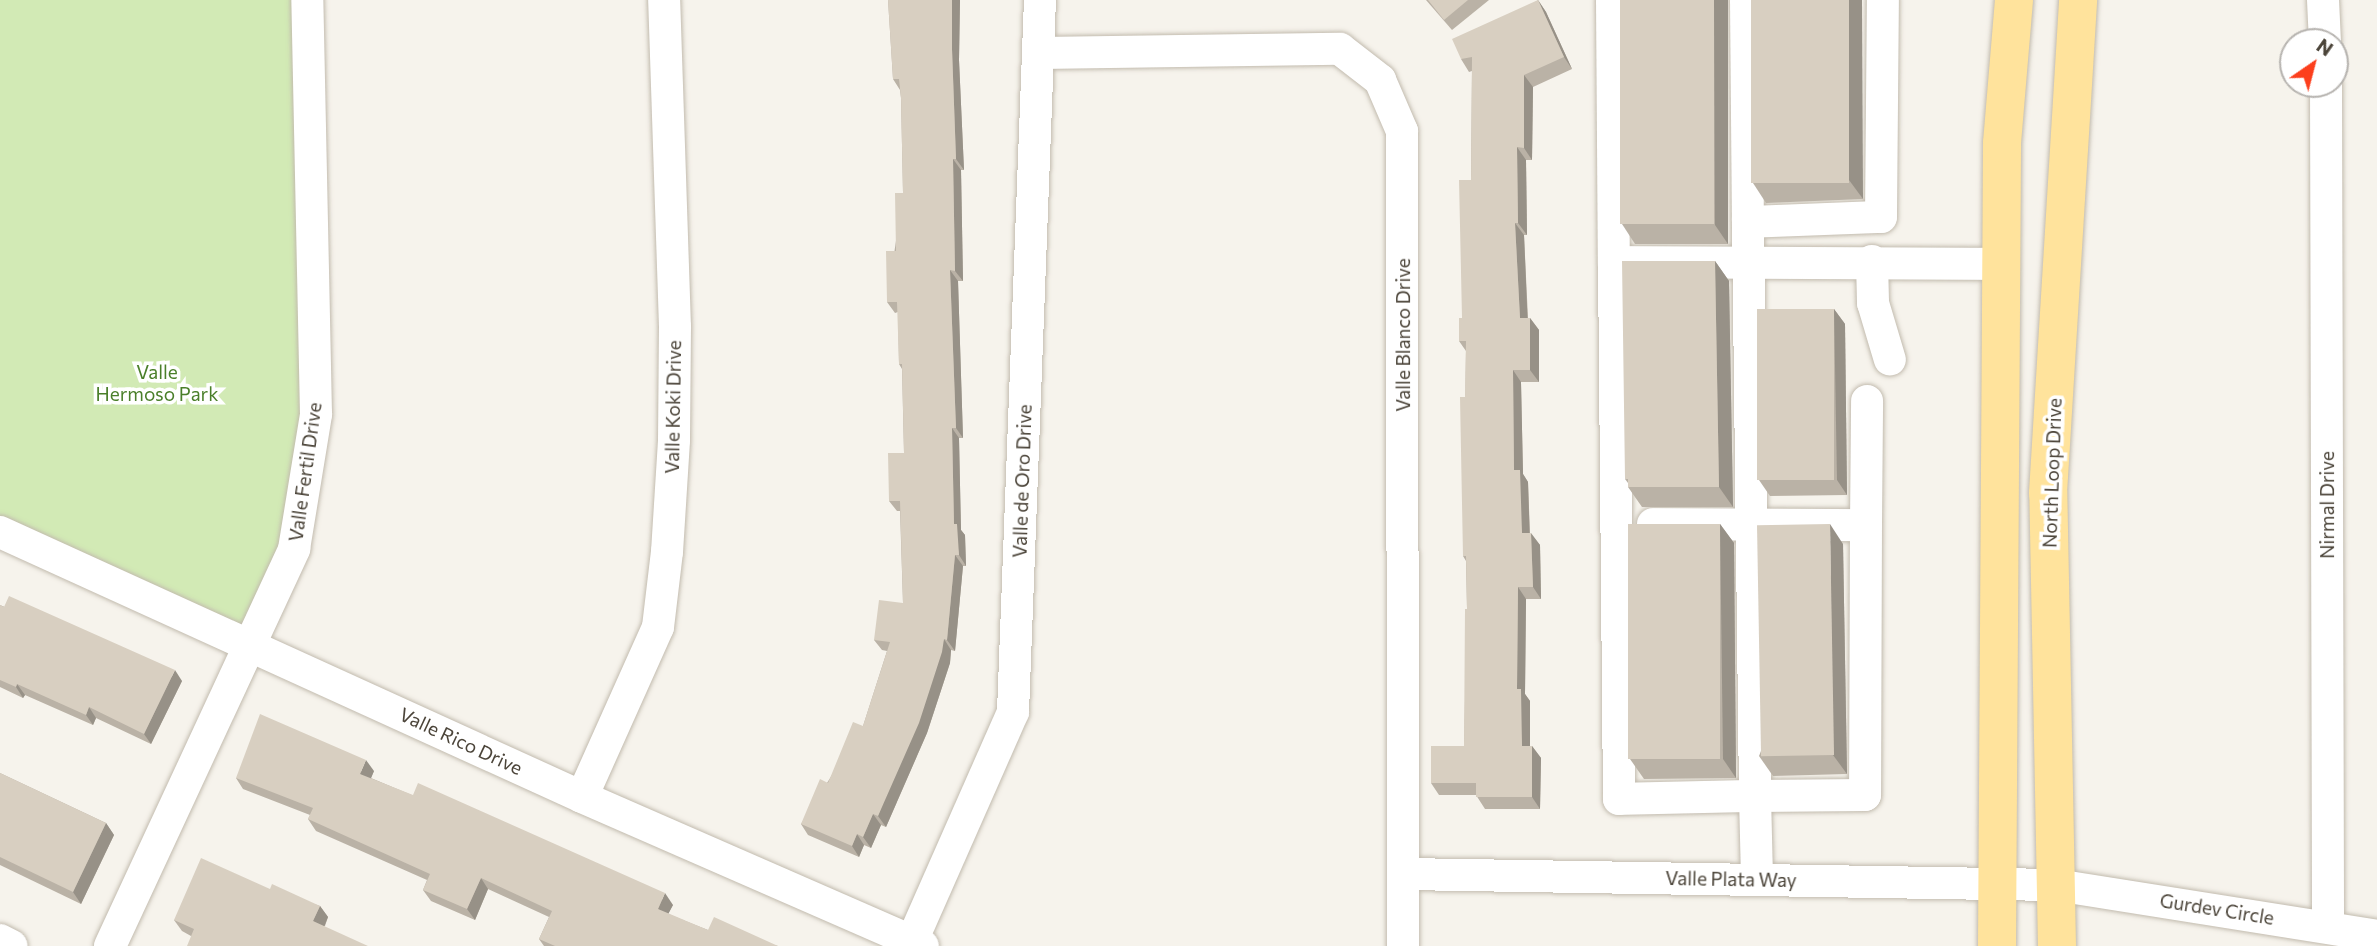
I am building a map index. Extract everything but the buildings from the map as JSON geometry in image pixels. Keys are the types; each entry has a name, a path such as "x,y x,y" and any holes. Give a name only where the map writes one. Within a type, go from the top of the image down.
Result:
{"main road":[{"path":"1997,946 2002,143 2014,0"},
{"name":"North Loop Drive","path":"2057,946 2048,493 2078,0"}],"street":[{"name":"Valle Fertil Drive","path":"110,946 294,549 316,414 307,0"},
{"name":"Valle Koki Drive","path":"582,797 658,627 667,552 674,440 675,327 664,0"},
{"name":"Valle de Oro Drive","path":"918,943 1013,712 1040,0"},
{"path":"1612,0 1619,799 1865,794 1867,401"},
{"path":"1746,0 1757,880"},
{"path":"1748,222 1881,218 1883,0"},
{"path":"2323,0 2324,28"},
{"name":"Valle Blanco Drive","path":"1039,53 1340,49 1380,80 1402,131 1403,946"},
{"name":"Nirmal Drive","path":"2326,98 2329,926"},
{"path":"1614,262 1872,261 2001,264"},
{"path":"1872,261 1873,303 1890,360"},
{"path":"1617,525 1752,523 1866,526"},
{"name":"Valle Rico Drive","path":"0,532 582,797 918,943"},
{"name":"Valle Plata Way","path":"1405,874 2056,885"},
{"name":"Gurdev Circle","path":"2056,885 2329,926 2377,936"},
{"path":"0,940 12,946"}],"green space":[{"name":"Valle Hermoso Park","path":"0,0 307,0 316,414 251,644 0,532"}]}
